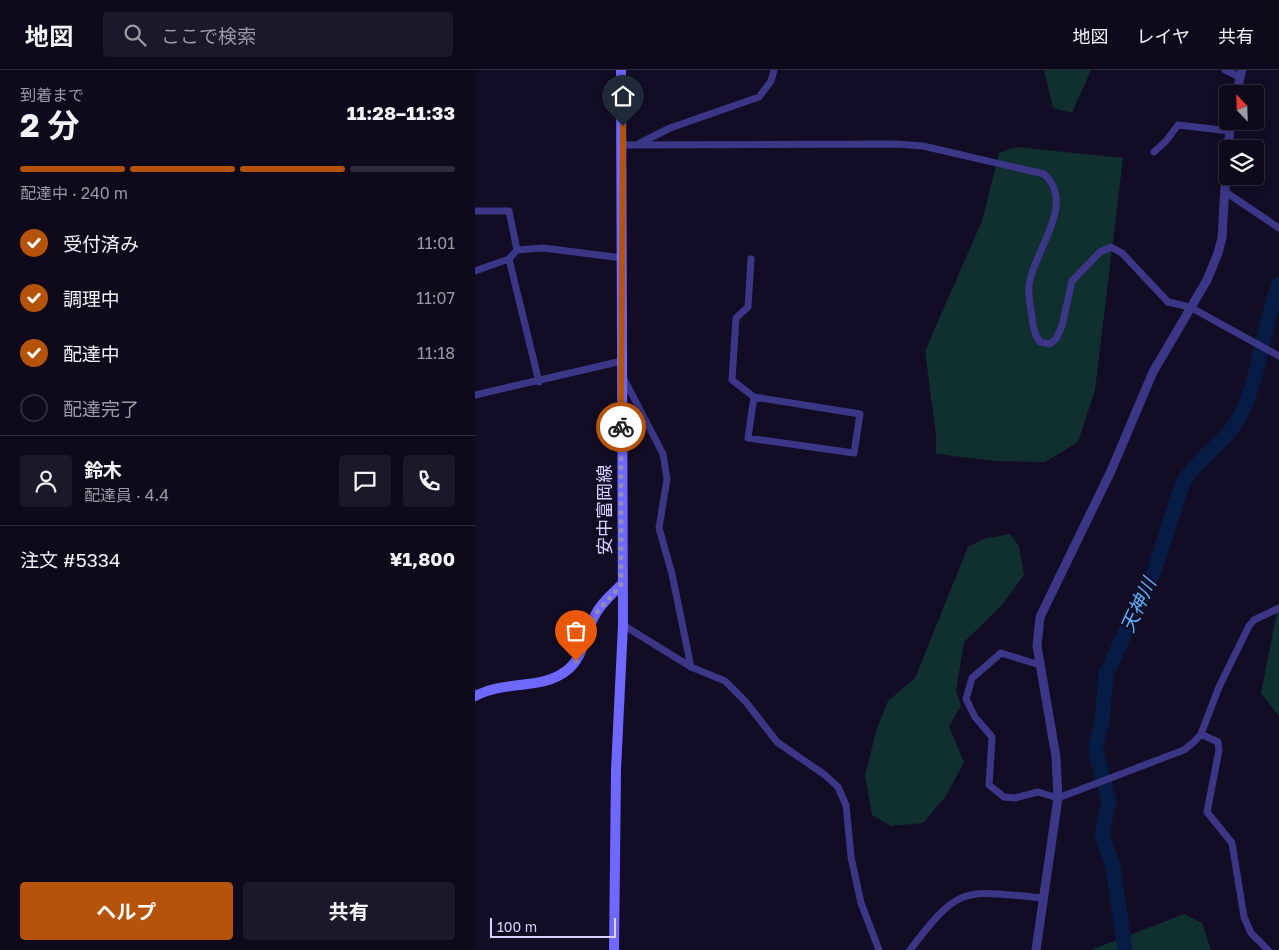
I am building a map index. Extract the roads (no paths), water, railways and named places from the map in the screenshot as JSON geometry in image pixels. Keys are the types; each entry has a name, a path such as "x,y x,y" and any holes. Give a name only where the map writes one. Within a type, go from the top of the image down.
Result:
{"main road":[{"name":"安中富岡線","path":"614,950 616,764 623,626 621,585 623,144 621,70"},
{"path":"475,696 496,687 546,681 568,670 579,655 597,612 621,585"}],"street":[{"path":"637,144 670,128 759,97 771,81 774,70"},
{"path":"1225,70 1241,73"},
{"path":"1154,152 1166,141 1178,124 1230,131 1229,140"},
{"path":"623,144 896,144 923,146 1044,174 1051,180 1058,194 1051,226 1029,285 1034,333 1040,342 1050,344 1056,339 1062,326 1072,281 1100,252 1111,247 1122,253 1168,302 1190,307 1279,356"},
{"path":"1036,950 1058,798 1056,757 1040,665 1037,630 1048,597 1111,471 1153,372 1207,280 1218,254 1222,230 1224,185"},
{"path":"1224,191 1279,228"},
{"path":"475,211 509,211 517,250"},
{"path":"475,272 509,259 517,250 543,248 622,258"},
{"path":"509,259 539,382"},
{"path":"751,259 748,307 736,318 732,380 754,397 860,414 853,453 748,438 754,397"},
{"path":"475,395 539,382 622,361"},
{"path":"621,374 663,454 667,479 659,528 672,574 691,667"},
{"path":"1040,665 1001,653 972,678 966,699 975,717 992,738 989,785 1004,797 1015,798 1038,792 1058,798 1110,780 1184,750 1201,734 1219,687 1249,626 1254,620 1279,608"},
{"path":"623,626 691,667 725,681 746,702 777,742 825,775 838,787 846,805 851,857 861,903 879,950"},
{"path":"1201,734 1218,742 1219,750 1207,812 1232,843 1244,917 1251,933 1268,950"},
{"path":"910,950 940,912 963,896 979,892 1044,898"}],"waterway":[{"name":"天神川","path":"1125,950 1113,867 1102,834 1109,800 1096,753 1096,745 1102,722 1106,674 1155,569 1182,485 1188,475 1229,432 1242,412 1254,381 1269,316 1279,284"}]}
